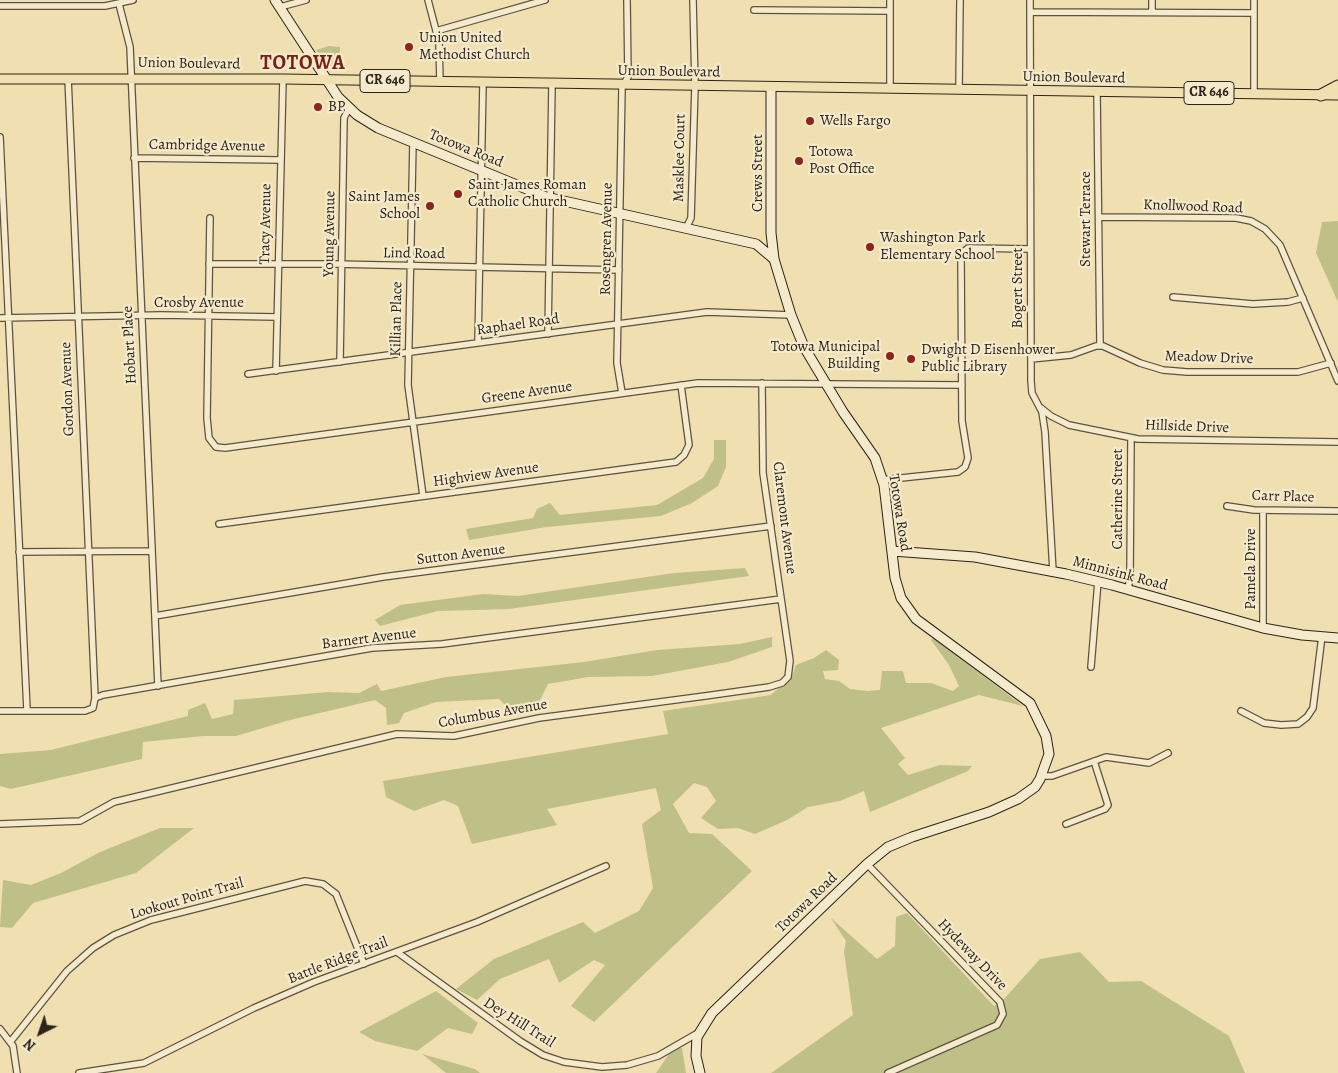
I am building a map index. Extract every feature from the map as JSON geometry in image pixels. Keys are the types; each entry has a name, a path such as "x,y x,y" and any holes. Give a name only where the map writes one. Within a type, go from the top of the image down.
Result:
{"highway":[{"path":"1321,95 1338,86"}],"main road":[{"name":"Totowa Road","path":"277,4 338,97 364,120 482,171 551,198 756,244 774,259 791,315 804,347 875,458 882,480 897,589 908,610 916,619 1034,707 1048,746 1048,762 1042,776 1028,792 1008,805 912,837 888,847 867,864 712,1014 698,1033"},
{"name":"Union Boulevard","path":"0,79 131,77 1338,95"},
{"name":"Crews Street","path":"771,88 771,233 774,259"},
{"name":"Minnisink Road","path":"892,550 968,556 1053,572 1128,589 1264,628 1338,638"},
{"path":"698,1033 696,1056 700,1073"}],"street":[{"path":"0,6 118,4 133,0"},
{"path":"277,4 306,0"},
{"path":"428,0 440,50 440,83"},
{"path":"436,31 545,0"},
{"name":"Rosengren Avenue","path":"622,394 617,364 624,85 628,77 627,0"},
{"name":"Masklee Court","path":"686,228 691,218 694,86 693,0"},
{"path":"890,0 890,89"},
{"path":"959,90 960,0"},
{"name":"Bogert Street","path":"1030,0 1031,388 1041,408 1045,432 1053,572"},
{"path":"1152,0 1152,12"},
{"path":"1254,0 1254,94"},
{"name":"Hobart Place","path":"118,4 130,47 158,686"},
{"path":"754,10 890,11"},
{"path":"1030,12 1254,13"},
{"name":"Gordon Avenue","path":"68,78 95,698"},
{"name":"Tracy Avenue","path":"276,371 282,79"},
{"path":"478,343 483,83"},
{"path":"548,334 552,84"},
{"name":"Stewart Terrace","path":"1098,92 1100,346"},
{"name":"Young Avenue","path":"340,362 344,118 349,108"},
{"path":"0,137 27,710"},
{"name":"Killian Place","path":"413,142 408,384 423,496"},
{"name":"Cambridge Avenue","path":"134,158 280,160"},
{"name":"Knollwood Road","path":"1099,217 1236,218 1251,221 1271,234 1280,245 1338,380"},
{"path":"208,316 210,218"},
{"path":"882,480 958,472 965,467 968,458 962,430 961,254 968,248 1030,249"},
{"name":"Lind Road","path":"209,264 342,264 411,267 619,270"},
{"path":"1172,297 1252,304 1288,302 1303,298"},
{"name":"Raphael Road","path":"248,374 716,311 791,315"},
{"name":"Greene Avenue","path":"208,316 208,430 211,442 216,447 698,383 962,385"},
{"name":"Crosby Avenue","path":"0,318 277,316"},
{"path":"1031,359 1071,355 1100,346"},
{"name":"Meadow Drive","path":"1100,346 1109,347 1140,363 1163,370 1187,372 1298,372 1331,363"},
{"name":"Claremont Avenue","path":"762,383 764,473 789,654"},
{"name":"Highview Avenue","path":"219,524 676,462 684,455 689,446 681,385"},
{"name":"Hillside Drive","path":"1041,408 1051,416 1069,425 1131,438 1169,441 1338,442"},
{"name":"Catherine Street","path":"1128,589 1130,577 1131,438"},
{"name":"Carr Place","path":"1226,506 1263,511 1338,511"},
{"name":"Pamela Drive","path":"1263,511 1264,628"},
{"name":"Sutton Avenue","path":"155,616 383,577 771,526"},
{"path":"19,552 152,551"},
{"path":"1091,667 1098,582"},
{"name":"Barnert Avenue","path":"0,711 90,710 94,708 95,698 372,648 442,644 782,599"},
{"path":"1241,711 1264,723 1281,725 1298,724 1307,717 1314,708 1322,636"},
{"name":"Columbus Avenue","path":"0,824 76,822 111,803 397,734 454,736 539,718 776,686 788,677 790,667 789,654"},
{"path":"1042,776 1052,776 1094,761 1113,757 1149,763 1168,753"},
{"path":"1066,824 1105,809 1108,805 1094,761"},
{"name":"Hydeway Drive","path":"867,864 1000,1002 1003,1014 997,1025 888,1073"},
{"name":"Battle Ridge Trail","path":"78,1073 144,1063 254,1008 314,982 477,922 606,866"},
{"name":"Lookout Point Trail","path":"11,1041 67,971 93,948 114,935 150,920 298,882 320,883 336,894 364,964"},
{"name":"Dey Hill Trail","path":"397,952 520,1041 543,1055 564,1062 602,1067 627,1065 658,1056 698,1033"},
{"path":"0,1029 11,1041 17,1073"}],"green space":[{"path":"329,46 340,47 339,71 331,71 316,50"},
{"path":"1338,221 1338,302 1316,253 1322,222"},
{"path":"714,440 726,440 726,467 718,486 692,503 661,516 547,527 469,540 466,529 533,518 537,509 550,503 560,515 657,505 703,478 714,459"},
{"path":"745,568 749,576 509,609 438,611 380,626 375,620 400,605 483,594 518,596 674,573"},
{"path":"772,637 772,647 728,662 652,676 588,677 548,684 536,708 515,715 499,699 436,702 404,713 399,723 387,725 386,708 375,700 290,720 236,736 203,736 143,742 142,759 11,789 0,786 0,754 51,750 188,716 188,710 205,703 212,719 233,714 234,700 328,692 359,693 377,684 381,691 446,677 584,662 657,650 740,644"},
{"path":"933,638 1023,706 979,695 881,728 905,758 898,764 908,775 940,765 972,766 968,771 870,812 864,791 840,801 808,807 787,820 755,834 738,828 718,829 701,818 716,801 707,787 694,783 673,804 689,833 712,834 752,871 594,1022 571,1006 605,965 594,960 559,983 549,959 500,979 477,1000 456,989 494,959 583,922 595,933 639,911 653,888 642,824 661,810 656,788 547,809 557,825 472,844 458,806 444,800 414,811 386,797 383,781 668,734 663,711 771,695 792,676 796,665 814,658 826,650 839,660 838,670 823,671 825,679 839,681 850,689 880,690 882,671 903,671 906,683 931,683 953,691 959,686 949,665 931,640"},
{"path":"160,828 194,828 136,873 33,903 12,928 0,927 3,880 31,885 61,873 100,852"},
{"path":"907,913 994,1006 1004,999 1040,959 1080,952 1109,982 1141,981 1229,1036 1245,1073 771,1073 853,1015 844,952 846,941 831,918 877,959 895,946 896,917"},
{"path":"436,991 478,1023 472,1034 448,1028 417,1051 375,1041 359,1032"},
{"path":"673,1048 682,1048 686,1073 656,1073"},
{"path":"422,1054 475,1069 480,1073 446,1073"}],"place":[{"name":"Union United Methodist Church","path":"409,47"},
{"name":"BP","path":"318,107"},
{"name":"Wells Fargo","path":"810,121"},
{"name":"Totowa Post Office","path":"799,161"},
{"name":"Saint James Roman Catholic Church","path":"458,194"},
{"name":"Saint James School","path":"430,206"},
{"name":"Washington Park Elementary School","path":"870,247"},
{"name":"Totowa Municipal Building","path":"890,356"},
{"name":"Dwight D Eisenhower Public Library","path":"911,359"}],"district":[{"name":"TOTOWA","path":"303,64"}]}
